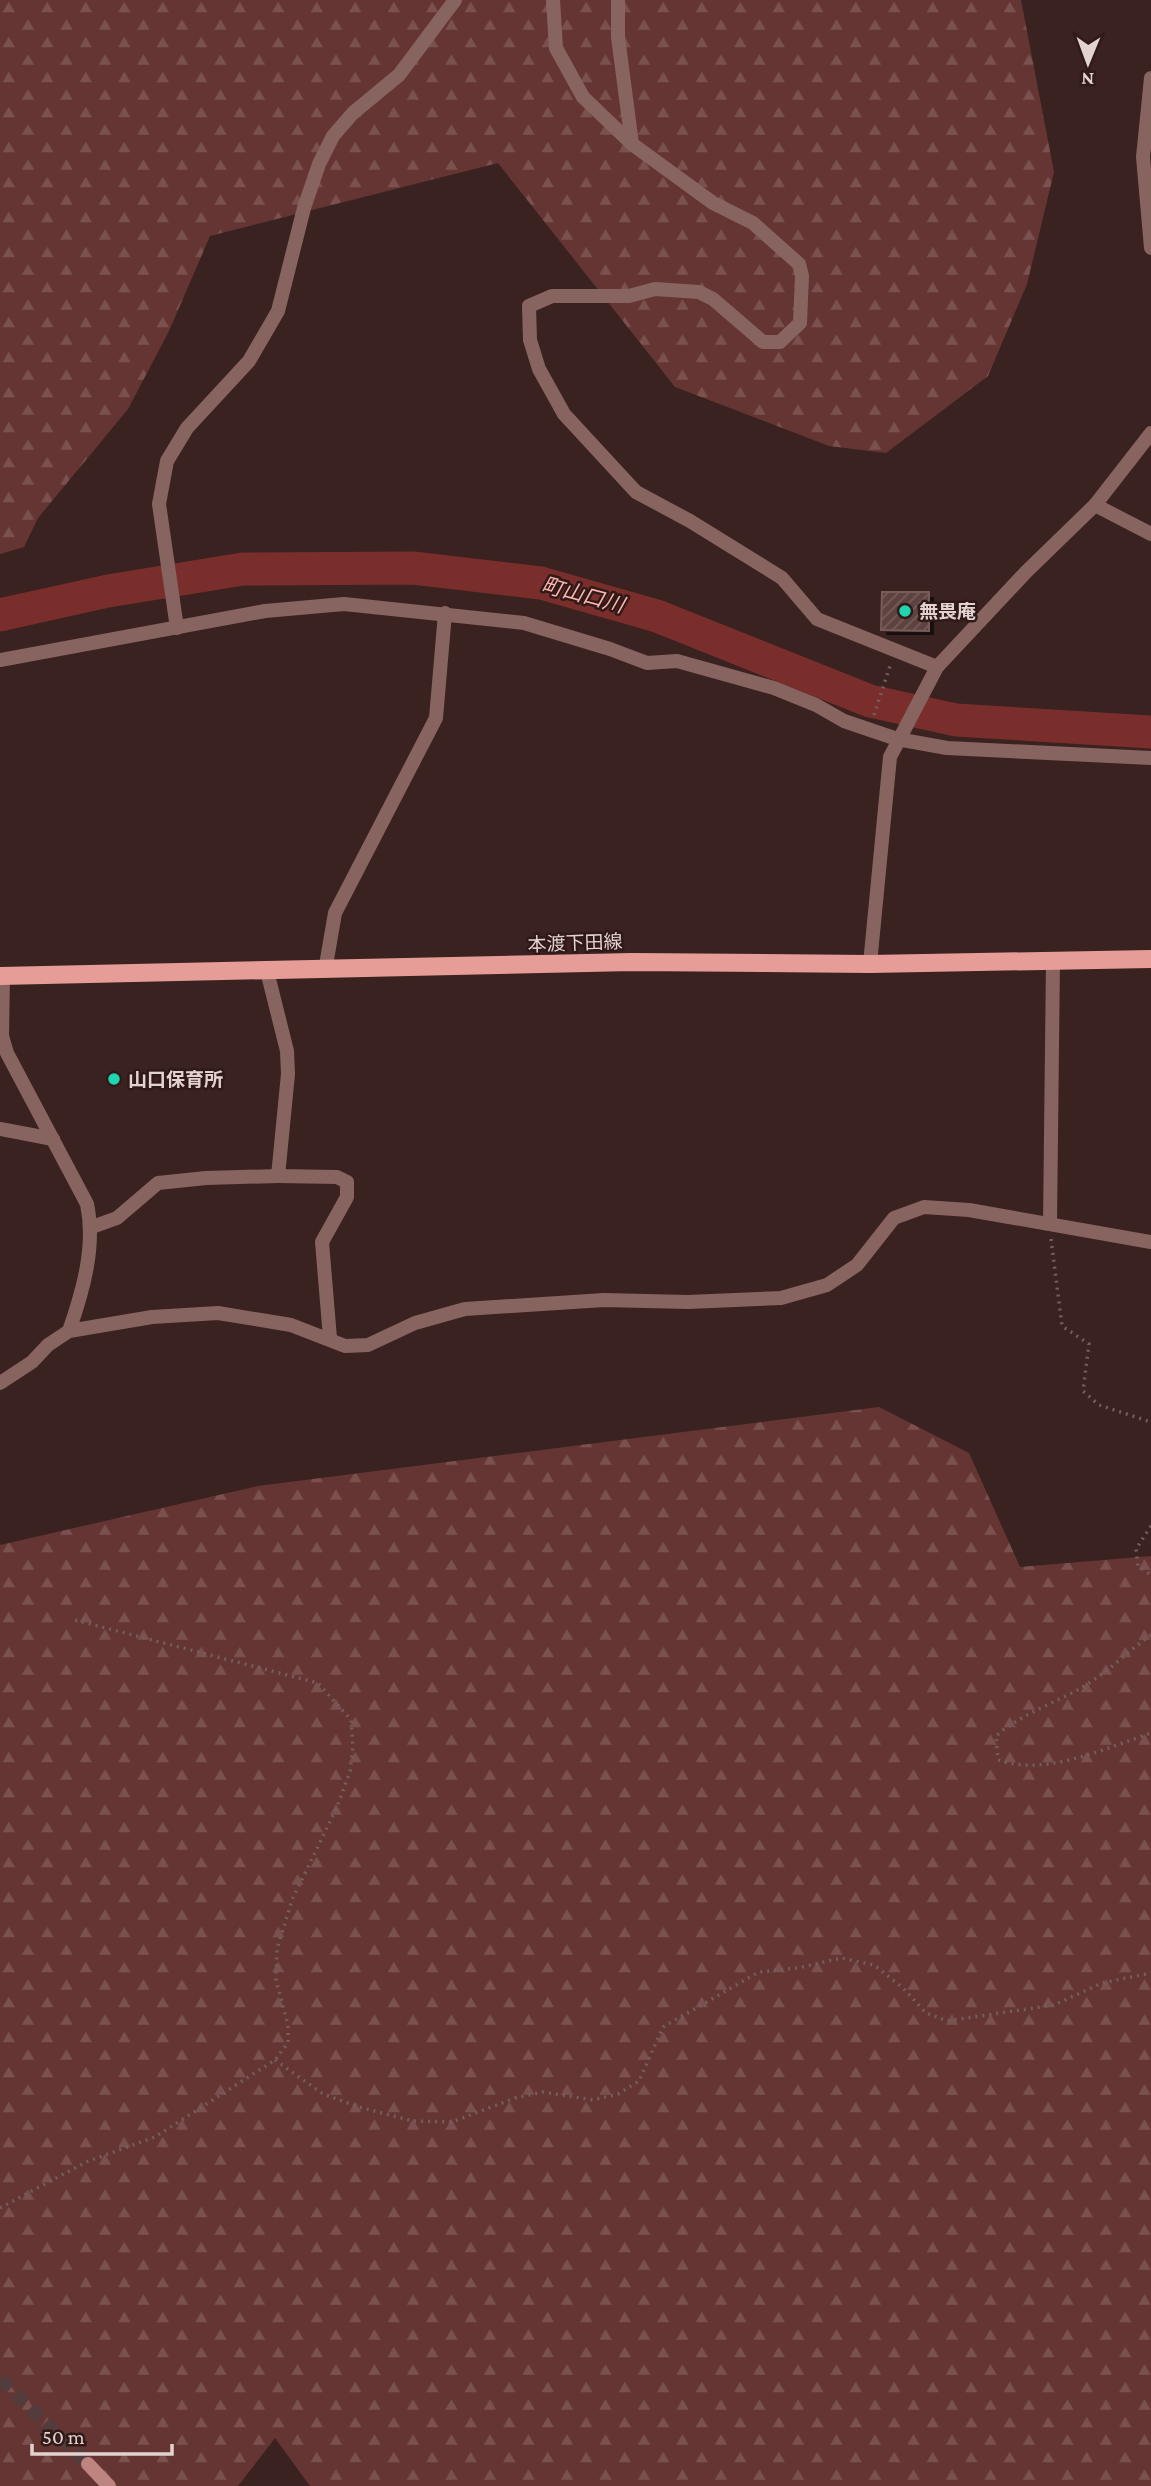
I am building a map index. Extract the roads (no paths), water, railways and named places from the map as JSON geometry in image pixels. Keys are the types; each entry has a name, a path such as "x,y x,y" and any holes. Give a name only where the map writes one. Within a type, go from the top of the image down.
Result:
{"main road":[{"name":"本渡下田線","path":"1,976 324,971 632,962 870,964 1151,959"}],"street":[{"path":"176,623 159,504 167,461 187,428 249,361 278,311 304,208 319,164 333,136 353,113 399,75 454,0"},
{"path":"553,0 556,48 583,97 632,144 713,203 753,223 799,264 802,276 800,323 780,342 763,342 713,299 699,292 655,289 629,296 552,296 529,306 530,340 539,369 564,414 636,492 690,521 782,578 817,619 936,667"},
{"path":"618,0 618,37 632,144"},
{"path":"1151,78 1143,157 1151,248"},
{"path":"870,964 890,757 899,735 936,667 1026,572 1096,505 1151,433"},
{"path":"1096,505 1151,534"},
{"path":"0,660 176,623 344,604 445,613 524,624 647,663 677,661 774,688 817,705 844,721 947,748 1151,758"},
{"path":"324,971 335,913 436,718 445,613"},
{"path":"1049,1223 1053,960"},
{"path":"267,971 287,1051 288,1074 281,1117 278,1176"},
{"path":"1,976 2,1036 7,1053 87,1204 92,1227 81,1296 69,1331"},
{"path":"0,1129 53,1139"},
{"path":"92,1227 117,1218 158,1183 205,1178 337,1177 346,1182 347,1197 322,1242 330,1338"},
{"path":"0,1383 32,1362 48,1345 69,1331 152,1317 218,1313 291,1325 345,1346 368,1345 415,1323 464,1308 604,1300 688,1302 781,1298 827,1285 857,1265 894,1218 924,1206 1049,1223 1151,1241"},
{"path":"88,2464 109,2486"}],"waterway":[{"name":"町山口川","path":"0,615 108,591 243,569 413,568 541,583 657,616 870,701 956,720 1151,732"}],"tunnel":[{"path":"0,2379 88,2464"}],"place":[{"name":"無畏庵","path":"905,611"},
{"name":"山口保育所","path":"114,1079"}]}
